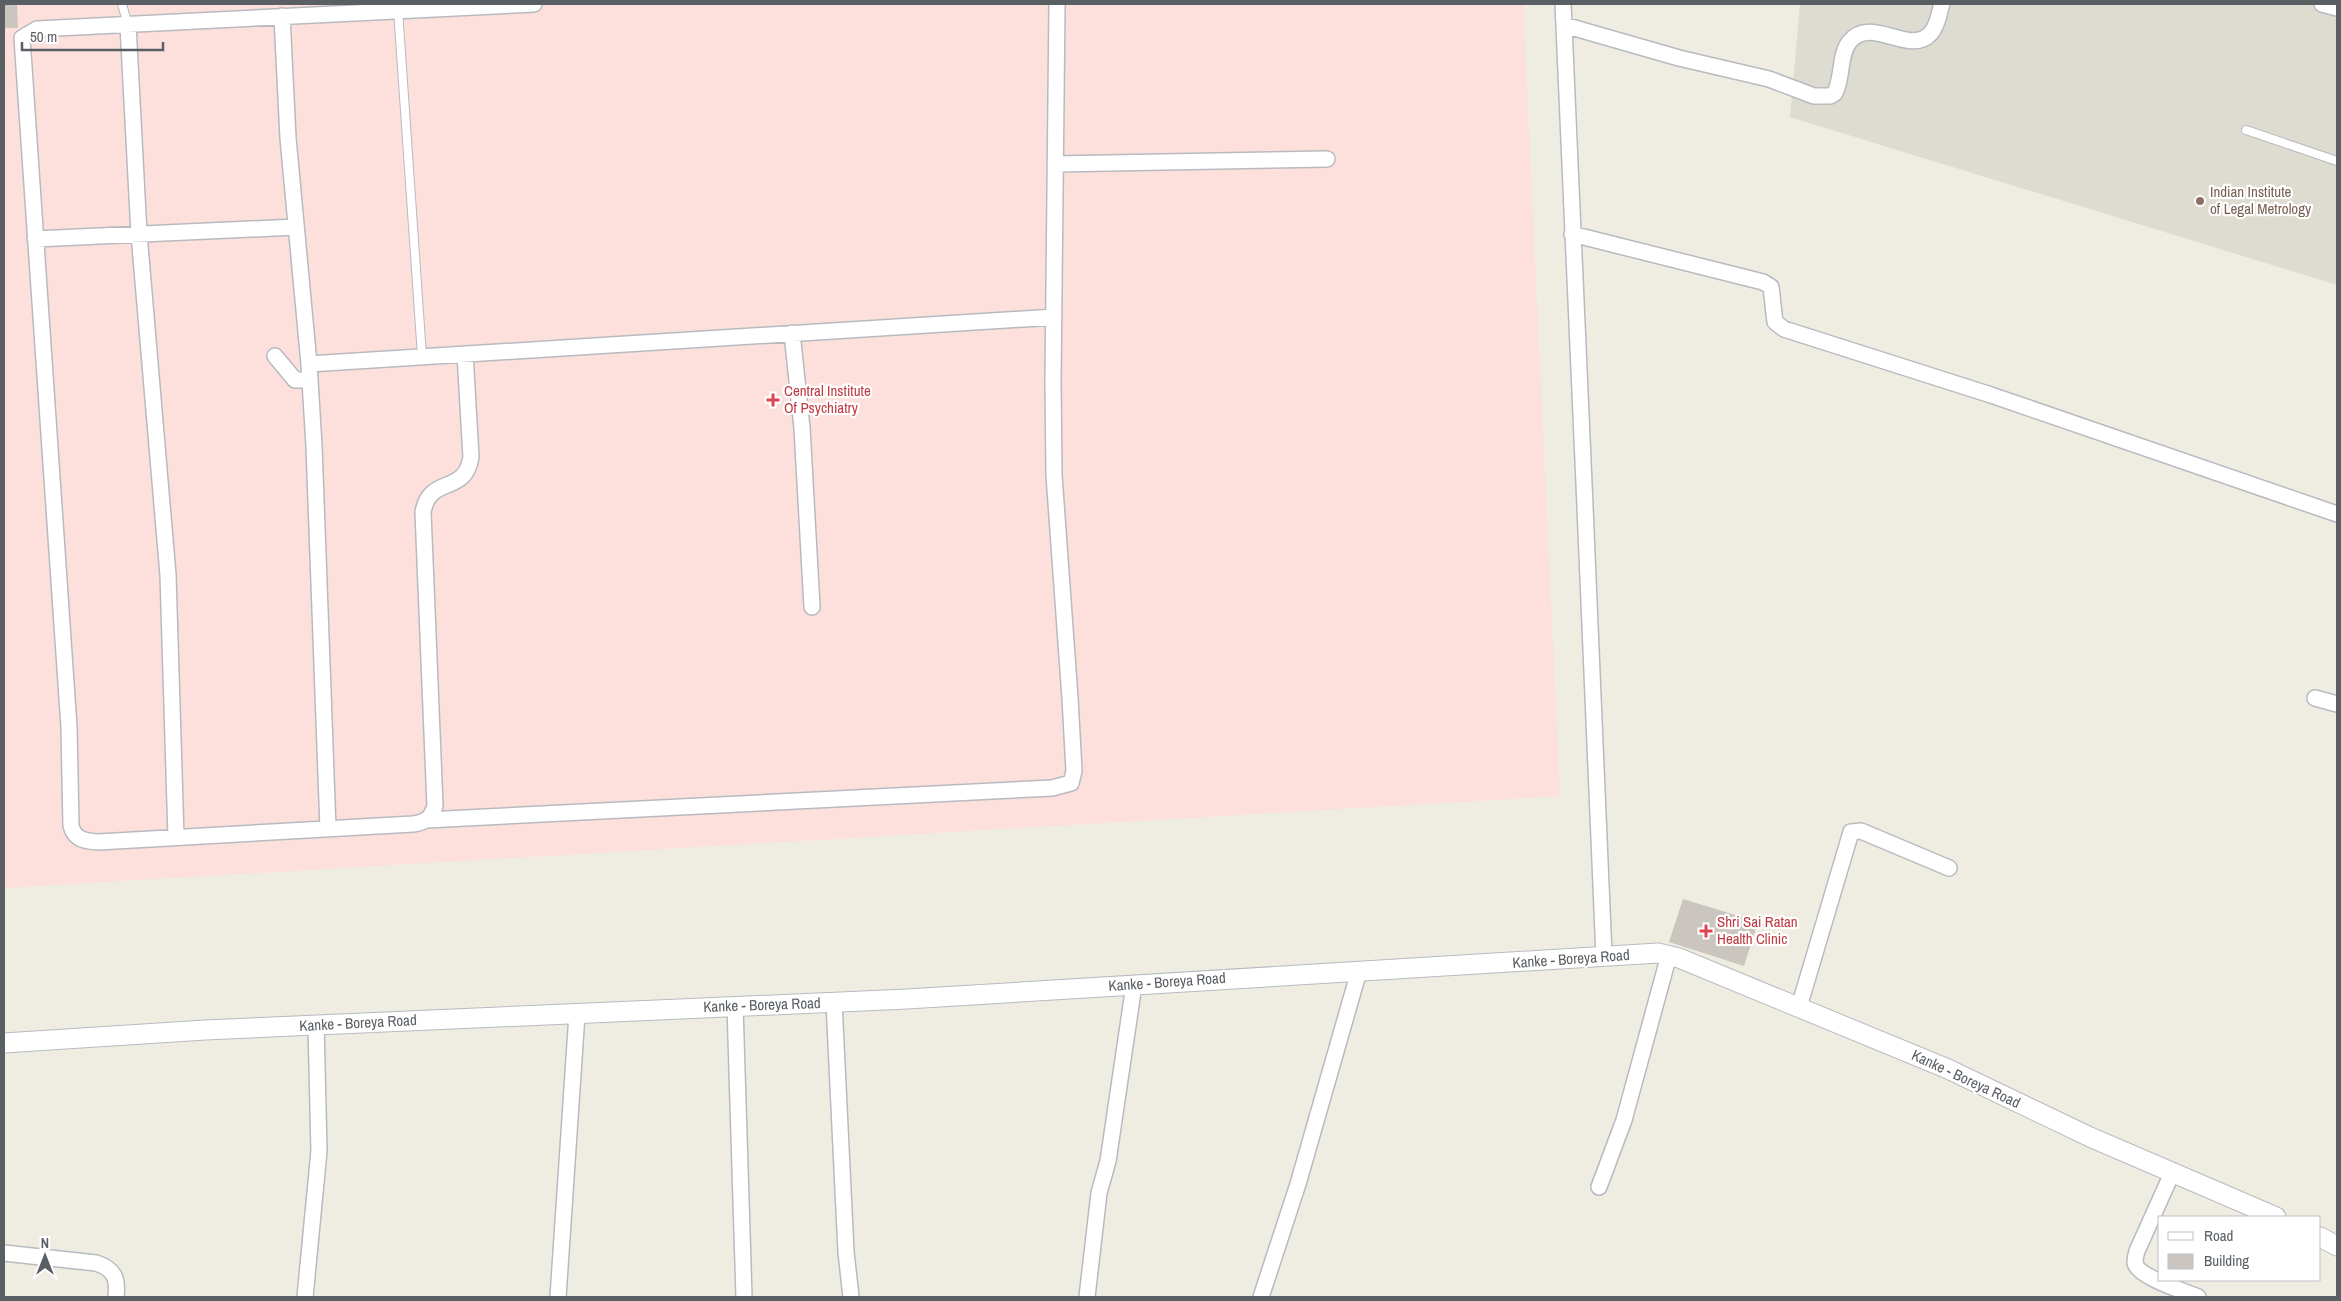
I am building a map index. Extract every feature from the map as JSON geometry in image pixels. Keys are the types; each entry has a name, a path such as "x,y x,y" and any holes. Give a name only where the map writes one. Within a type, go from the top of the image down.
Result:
{"street":[{"path":"534,4 37,29 22,38 69,727 71,826 73,833 87,841 412,824 427,820 1052,788 1071,783 1074,770 1054,475 1057,4"},
{"path":"1563,4 1572,234 1594,665 1604,956"},
{"path":"1564,25 1678,58 1769,79 1814,96 1822,97 1835,92 1838,87 1845,54 1851,40 1857,35 1880,33 1905,40 1918,40 1931,33 1942,4"},
{"path":"2322,4 2337,8"},
{"path":"282,16 288,138 309,364 314,446 328,829"},
{"path":"128,25 139,234 168,575 176,837"},
{"path":"1056,164 1327,159"},
{"path":"35,239 296,227"},
{"path":"1572,234 1762,282 1771,286 1775,322 1784,329 1991,395 2337,514"},
{"path":"309,364 1054,317"},
{"path":"792,333 802,428 812,607"},
{"path":"427,820 433,814 435,806 423,512 428,497 435,490 461,479 469,468 471,457 465,354"},
{"path":"275,356 295,380 310,380"},
{"path":"2314,698 2337,704"},
{"path":"1798,1007 1851,832 1861,831 1949,868"},
{"name":"Kanke - Boreya Road","path":"4,1043 316,1025 834,1002 1658,953 1669,955 1948,1069 2090,1137 2173,1171 2274,1216"},
{"path":"1598,1187 1624,1120 1669,955"},
{"path":"1261,1297 1298,1184 1358,971"},
{"path":"1087,1297 1099,1193 1108,1161 1134,984"},
{"path":"834,1002 846,1252 852,1297"},
{"path":"736,1006 744,1297"},
{"path":"558,1297 577,1014"},
{"path":"305,1297 319,1151 316,1025"},
{"path":"2158,1280 2140,1270 2135,1262 2137,1250 2173,1171"},
{"path":"2321,1238 2337,1246"},
{"path":"4,1253 96,1263 107,1266 114,1272 118,1283 116,1297"},
{"path":"2160,1281 2198,1297"}],"lane":[{"path":"122,4 128,25"},
{"path":"398,10 422,356"},
{"path":"2246,130 2337,161"}],"shaded area":[{"name":"Central Institute Of Psychiatry","path":"4,4 1523,4 1560,796 4,888"},
{"name":"Indian Institute of Legal Metrology","path":"1800,4 2337,4 2337,285 1790,117"}],"building":[{"path":"4,4 17,4 18,28 4,28"},
{"path":"1683,899 1758,922 1744,966 1669,942"}],"place":[{"name":"Indian Institute of Legal Metrology","path":"2200,201"},
{"name":"Central Institute Of Psychiatry","path":"773,400"},
{"name":"Shri Sai Ratan Health Clinic","path":"1706,931"}]}
